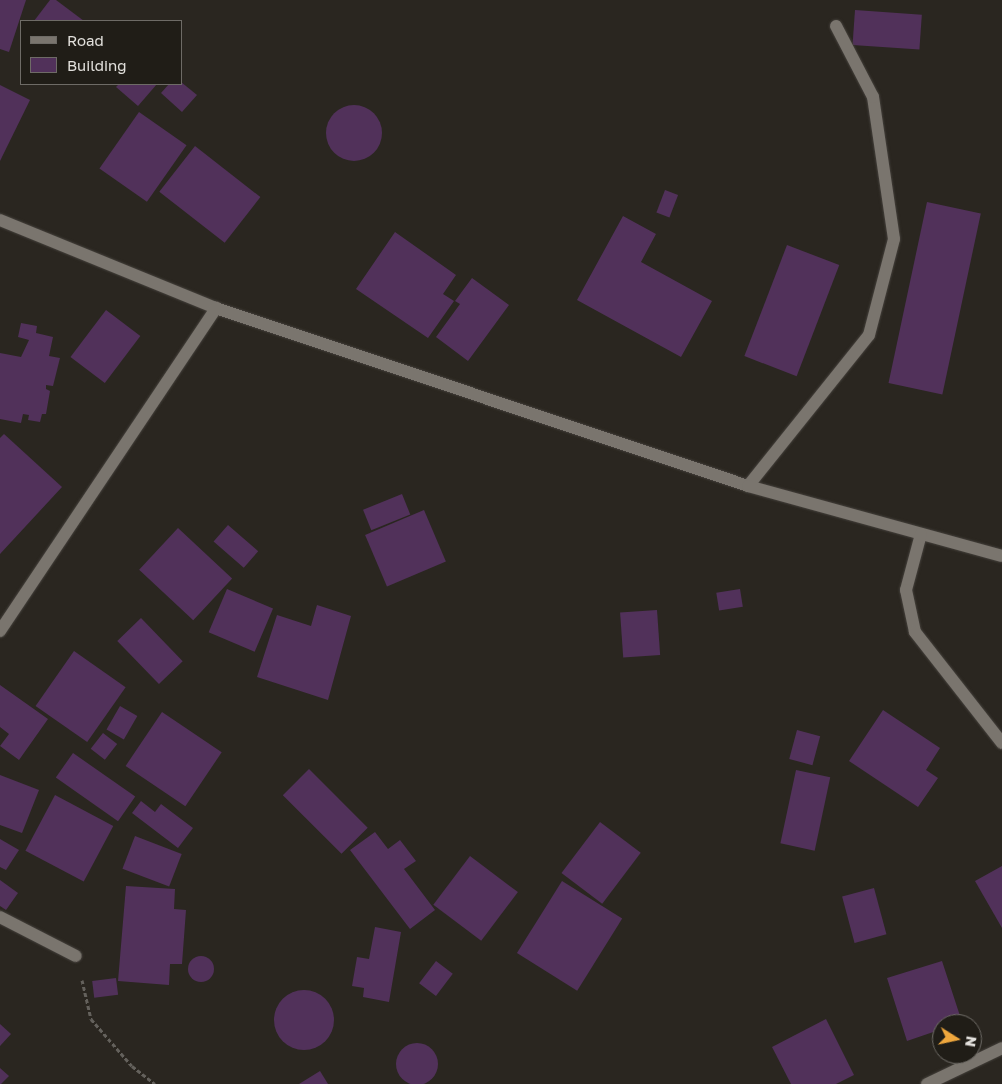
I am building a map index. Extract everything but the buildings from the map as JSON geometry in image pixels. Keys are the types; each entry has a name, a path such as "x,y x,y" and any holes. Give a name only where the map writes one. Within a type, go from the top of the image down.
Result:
{"street":[{"path":"748,486 868,334 894,238 873,97 836,26"},
{"path":"0,220 216,308 748,486 1002,556"},
{"path":"0,631 216,308"},
{"path":"921,534 906,590 915,632 1002,742"},
{"path":"0,917 76,956"},
{"path":"927,1084 1002,1048"}],"path":[{"path":"76,956 91,1020 132,1066 155,1084"}]}
